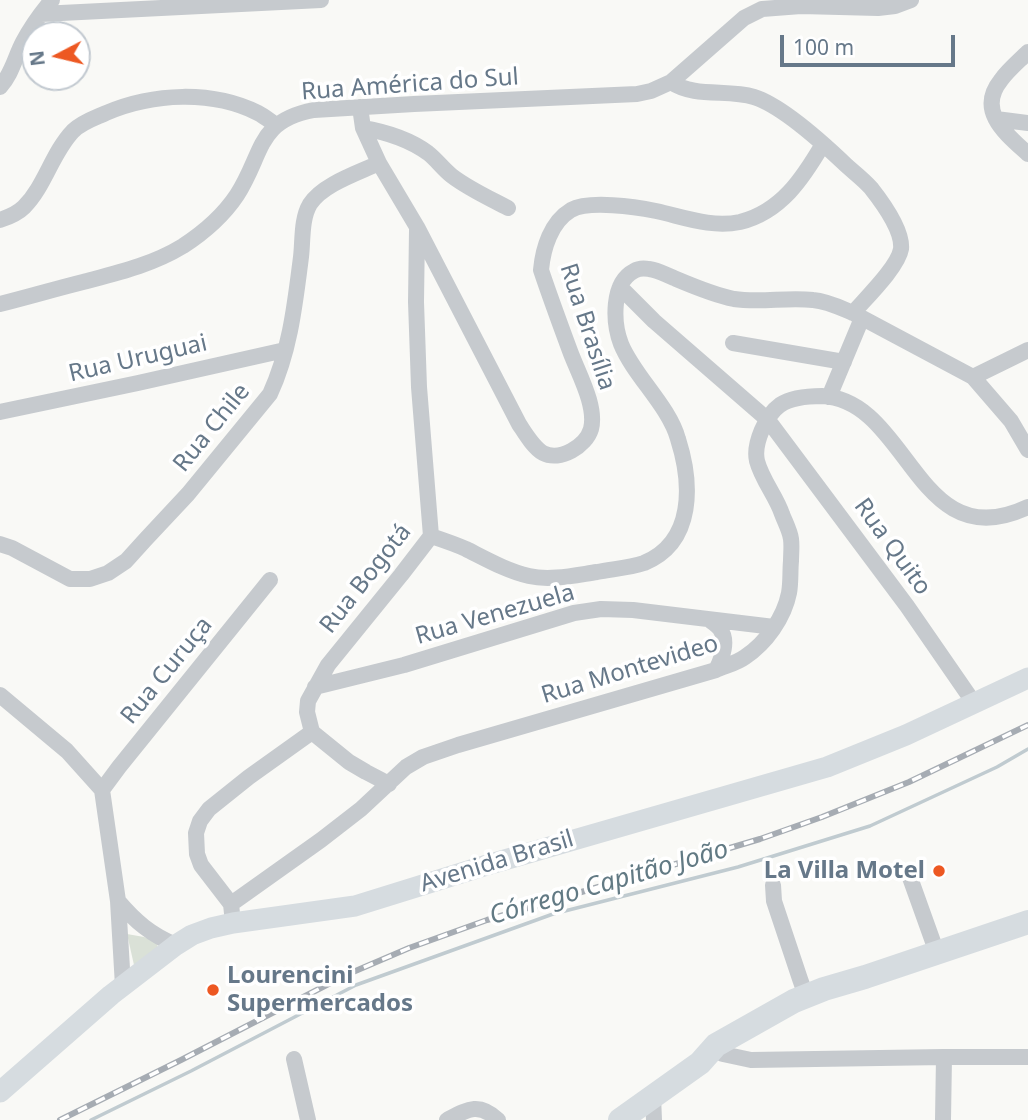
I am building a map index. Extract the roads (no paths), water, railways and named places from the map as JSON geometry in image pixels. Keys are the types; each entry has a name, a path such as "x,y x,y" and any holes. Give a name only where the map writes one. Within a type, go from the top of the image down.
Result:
{"highway":[{"path":"620,1120 653,1108 713,1054 763,1018 806,996 1028,922"},
{"path":"713,1054 865,977"}],"main road":[{"name":"Avenida Brasil","path":"0,1092 123,986 176,945 232,914 318,912 355,906 577,838 827,767 906,735 1028,678"}],"street":[{"path":"0,87 6,81 23,42 52,0"},
{"path":"41,14 321,0"},
{"path":"829,397 844,362 858,316 894,265 901,249 897,229 870,187 823,144 775,106 739,93 692,90 680,88 671,82 744,18 764,4 878,8 911,0"},
{"path":"1028,52 992,93 991,108 1004,132 1028,154"},
{"name":"Rua América do Sul","path":"0,220 14,215 24,207 64,142 76,128 113,110 160,97 197,97 232,103 259,113 276,125 300,113 360,107 636,93 661,88 671,82"},
{"name":"Rua Brasília","path":"360,107 363,128 379,163 417,227 519,424 535,446 552,455 563,454 578,447 587,438 592,422 589,399 541,270 542,254 551,233 561,219 573,209 612,205 710,223 740,222 765,212 785,198 807,172 823,144"},
{"path":"996,119 1028,123"},
{"path":"0,304 120,272 154,261 182,246 212,224 236,197 262,144 276,125"},
{"path":"363,128 410,142 431,155 453,177 508,208"},
{"name":"Rua Chile","path":"0,544 70,579 90,579 108,573 126,561 188,494 270,394 277,379 291,327 303,244 303,226 309,206 332,185 379,163"},
{"name":"Rua Bogotá","path":"312,732 307,712 308,701 328,665 431,536 419,387 417,227"},
{"path":"431,536 528,576 541,578 631,566 644,562 670,544 682,525 687,508 685,472 678,437 621,342 616,314 620,287 627,276 633,271 647,268 733,299 817,300 858,316 973,377 1011,421 1028,450"},
{"name":"Rua Quito","path":"620,287 654,321 768,420 907,606 974,703"},
{"path":"733,343 844,362"},
{"name":"Rua Uruguai","path":"0,412 285,349"},
{"path":"973,377 1028,350"},
{"path":"768,420 781,404 795,399 811,396 841,400 866,414 941,501 957,511 988,517 1003,516 1028,507"},
{"name":"Rua Montevideo","path":"232,914 361,809 414,762 458,745 716,670 753,651 774,627 789,592 791,540 782,512 757,460 760,433 768,420"},
{"name":"Rua Curuça","path":"102,790 270,580"},
{"name":"Rua Venezuela","path":"315,687 404,665 574,613 601,609 632,610 774,627"},
{"path":"710,620 722,630 724,644 722,658 716,670"},
{"path":"1,697 67,751 102,790 118,901 123,986"},
{"path":"232,914 197,854 196,833 200,821 209,809 312,732 349,762 389,783"},
{"path":"908,872 937,953"},
{"path":"773,884 774,901 806,996"},
{"path":"118,901 141,925 176,945"},
{"path":"713,1054 762,1060 1028,1057"},
{"path":"943,1120 944,1057"},
{"path":"294,1059 308,1120"},
{"path":"447,1120 466,1110 480,1108 490,1112 498,1120"}],"waterway":[{"name":"Córrego Capitão João","path":"91,1120 356,985 553,914 738,867 870,826 997,767 1028,749"}],"railway":[{"path":"60,1120 346,975 409,948 487,920 760,839 822,817 909,782 1028,725"}],"place":[{"name":"La Villa Motel","path":"939,871"},
{"name":"Lourencini Supermercados","path":"213,990"}]}
